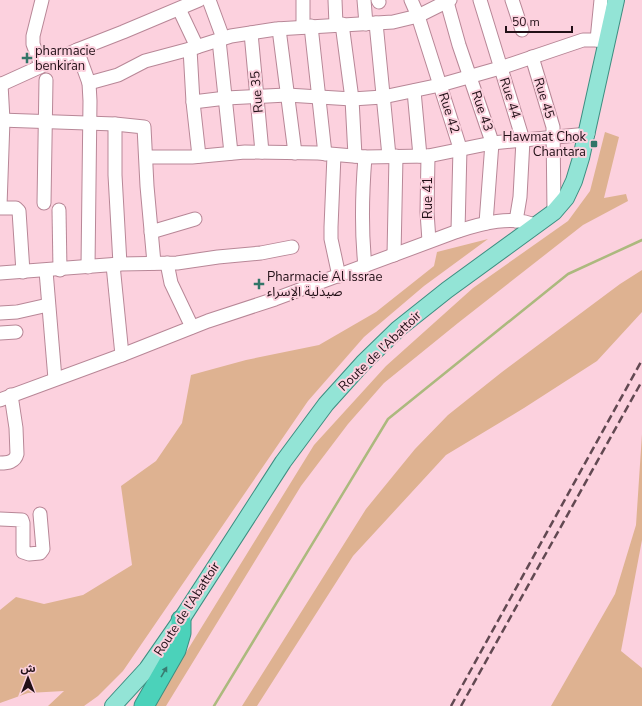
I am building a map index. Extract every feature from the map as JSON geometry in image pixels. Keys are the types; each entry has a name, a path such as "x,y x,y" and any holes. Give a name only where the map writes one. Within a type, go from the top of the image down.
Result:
{"highway":[{"path":"144,706 176,650 181,633 181,620"}],"main road":[{"name":"Route de l’Abattoir","path":"113,706 147,668 181,620 283,462 326,404 363,364 398,330 447,290 554,212 566,198 574,181 588,134 602,41 616,0"}],"street":[{"path":"41,65 33,44 33,36 42,0"},
{"path":"23,272 19,209 12,207 0,207 1,84 41,65 199,0"},
{"path":"209,0 221,39 232,153"},
{"path":"303,0 330,154 331,240 338,276"},
{"path":"334,0 352,99 360,156 362,234 365,266"},
{"path":"364,0 371,24 392,156 394,255"},
{"name":"Rue 42","path":"411,0 418,16 460,148 458,231"},
{"name":"Rue 44","path":"480,0 523,140 520,197 516,221"},
{"path":"512,0 522,30"},
{"path":"193,102 226,98 287,95 352,99 383,97 440,85 500,68 583,40 602,41 601,0"},
{"path":"89,83 118,75 145,61 221,39 279,29 339,24 393,22 418,16 449,1"},
{"name":"Rue 43","path":"449,1 459,46 492,144 486,223"},
{"path":"179,9 193,48 193,102 199,156"},
{"path":"279,29 295,153"},
{"name":"Rue 35","path":"251,33 262,152"},
{"path":"78,50 89,83 90,124 88,268"},
{"name":"Rue 45","path":"532,57 553,127 554,212"},
{"path":"44,203 46,80"},
{"name":"Rue 41","path":"414,91 424,156 430,241"},
{"path":"1,120 115,124 144,127 147,186 154,263"},
{"path":"115,124 116,264 122,355"},
{"path":"146,157 199,156 262,152 360,156 424,156 460,148 588,134"},
{"path":"59,210 60,270"},
{"path":"151,232 195,219"},
{"path":"0,463 11,462 16,458 17,454 7,401 55,379 458,231 486,223 516,221 528,222 536,226"},
{"path":"0,273 88,268 116,264 177,263 261,253 292,247"},
{"path":"167,263 171,283 192,328"},
{"path":"46,271 55,379"},
{"path":"0,313 17,312 48,305"},
{"path":"0,333 16,332"},
{"path":"0,519 22,520 23,552 29,554 40,553 43,549 40,514"}],"shaded area":[{"path":"605,132 619,137 604,198 626,194 628,201 583,225 384,383 348,424 301,486 166,706 153,706 314,445 386,366 473,288 568,221 590,191"},
{"path":"488,239 424,286 364,337 308,401 123,671 98,696 84,706 48,706 64,691 28,693 0,703 0,610 16,597 44,604 83,595 132,565 121,486 156,461 182,423 191,375 246,360 319,345 376,312 434,266 437,252"},
{"path":"642,270 642,312 597,361 524,408 446,455 353,556 257,706 242,706 366,509 415,449 448,415 502,372 620,284"},
{"path":"642,434 642,540 621,651 642,668 642,706 551,706 615,594 636,525"}],"waterway":[{"path":"214,706 388,419 568,274 642,240"}],"railway":[{"path":"451,706 642,360"},
{"path":"461,706 642,381"}],"place":[{"name":"pharmacie benkiran","path":"27,58"},
{"name":"Hawmat Chok Chantara","path":"594,144"},
{"name":"Pharmacie Al Issrae صيدلية الإسراء","path":"259,284"}]}
